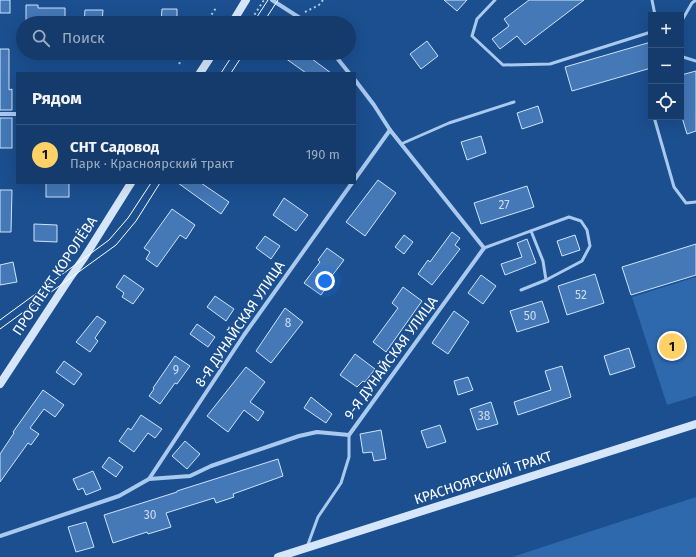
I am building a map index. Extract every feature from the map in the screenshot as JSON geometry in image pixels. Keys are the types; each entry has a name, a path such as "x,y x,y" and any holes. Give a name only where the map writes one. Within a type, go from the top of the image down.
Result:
{"main road":[{"path":"236,16 246,0"},
{"path":"201,72 208,60"},
{"name":"ПРОСПЕКТ КОРОЛЁВА","path":"0,384 84,258 130,184"},
{"name":"КРАСНОЯРСКИЙ ТРАКТ","path":"278,557 696,424"}],"street":[{"path":"272,0 296,16"},
{"path":"339,60 348,72"},
{"path":"356,81 390,130 484,248"},
{"path":"0,114 16,114"},
{"path":"356,178 390,130"},
{"name":"8-Я ДУНАЙСКАЯ УЛИЦА","path":"149,479 244,335 351,184"},
{"name":"9-Я ДУНАЙСКАЯ УЛИЦА","path":"0,536 119,496 149,479 190,476 211,466 299,436 317,432 349,435 484,248"}],"lane":[{"path":"496,0 477,19 472,36 503,65 550,64 648,33"},
{"path":"652,0 654,12"},
{"path":"684,17 692,3 696,0"},
{"path":"684,57 696,61"},
{"path":"401,144 449,123 514,102"},
{"path":"655,120 674,187 686,203 696,202"},
{"path":"484,248 569,217 581,221 587,230 590,246 582,261 546,280 521,290"},
{"path":"531,231 543,261 546,280"},
{"path":"306,548 318,517 341,483 349,457 349,435"}],"path":[{"path":"254,16 264,0"},
{"path":"294,14 308,12 323,0"},
{"path":"211,16 216,8"},
{"path":"179,64 182,60"}],"shaded area":[{"path":"696,277 696,396 667,405 632,297"},
{"path":"696,497 696,557 512,557"}],"building":[{"path":"0,0 10,0 10,13 0,13"},
{"path":"444,0 467,0 457,11"},
{"path":"529,0 584,0 525,45 517,36 500,49 492,39 509,26 504,19"},
{"path":"26,5 38,5 38,8 65,8 65,16 26,16"},
{"path":"162,9 177,9 177,16 162,16"},
{"path":"85,10 103,10 103,16 85,16"},
{"path":"427,41 438,56 421,69 410,54"},
{"path":"648,43 648,69 572,91 565,67"},
{"path":"0,49 9,49 9,90 12,89 12,110 0,110"},
{"path":"288,60 313,60 330,72 305,72"},
{"path":"696,71 696,131 687,134 683,120 684,74"},
{"path":"538,106 543,122 522,129 517,113"},
{"path":"0,118 12,118 12,148 0,148"},
{"path":"481,136 486,153 467,160 461,142"},
{"path":"378,180 396,193 365,236 346,222"},
{"path":"46,184 69,184 69,197 46,197"},
{"path":"179,184 202,184 229,202 221,214"},
{"path":"527,186 534,207 481,224 474,203"},
{"path":"0,190 12,190 11,232 0,232"},
{"path":"284,198 308,215 296,231 273,215"},
{"path":"172,209 195,225 186,239 180,235 157,267 146,259 150,252 144,248"},
{"path":"34,224 57,225 57,242 34,241"},
{"path":"452,232 460,238 455,245 460,249 432,285 418,274 428,260 430,262"},
{"path":"404,235 413,242 404,254 395,247"},
{"path":"575,235 580,250 562,256 557,241"},
{"path":"265,236 280,246 271,259 256,248"},
{"path":"527,239 536,263 505,275 501,264 522,257 517,243"},
{"path":"696,244 696,275 631,295 622,267"},
{"path":"327,248 344,260 328,281 330,282 321,295 304,283 320,262 318,260"},
{"path":"13,262 17,282 0,285 0,265"},
{"path":"595,274 604,303 567,315 558,286"},
{"path":"124,275 144,289 133,304 122,297 124,293 116,287"},
{"path":"481,275 496,286 483,304 468,293"},
{"path":"403,287 422,301 386,352 373,342 398,308 392,303"},
{"path":"215,296 234,309 226,321 207,307"},
{"path":"542,301 549,322 517,332 510,311"},
{"path":"285,308 303,322 271,363 256,351"},
{"path":"454,311 469,322 448,354 432,343"},
{"path":"97,316 106,322 95,338 98,341 90,352 76,342"},
{"path":"197,324 215,337 208,347 190,334"},
{"path":"629,348 635,367 610,375 604,356"},
{"path":"355,354 375,369 365,382 363,381 357,387 340,375"},
{"path":"175,356 190,366 177,384 175,383 160,404 149,396"},
{"path":"64,361 82,374 74,385 56,372"},
{"path":"562,366 571,397 518,415 514,402 551,390 545,371"},
{"path":"246,367 265,382 250,402 264,412 258,421 244,410 228,432 207,416"},
{"path":"468,377 473,390 458,395 454,381"},
{"path":"43,390 64,405 55,417 44,409 30,428 39,434 31,445 28,443 0,482 0,454 14,433 13,432"},
{"path":"311,397 332,414 326,423 304,408"},
{"path":"491,402 498,424 477,430 470,409"},
{"path":"141,415 162,429 155,438 148,433 134,452 119,441 128,428 131,430"},
{"path":"440,425 446,442 427,448 421,431"},
{"path":"381,430 386,459 374,461 372,452 363,453 360,434"},
{"path":"185,441 200,454 187,469 172,456"},
{"path":"109,457 123,467 116,477 102,467"},
{"path":"278,459 283,476 233,494 234,497 216,503 214,498 166,513 171,527 148,534 147,532 113,543 104,515"},
{"path":"93,471 101,489 86,495 83,488 78,490 73,479"},
{"path":"86,522 94,547 76,552 68,527"}],"tram line":[{"path":"258,16 268,0"},
{"path":"268,16 278,0"},
{"path":"222,72 229,60"},
{"path":"232,72 239,60"},
{"path":"0,320 109,240 128,218 150,184"},
{"path":"0,329 116,245 136,221 159,184"}],"place":[{"name":"СНТ Садовод","path":"672,346"}]}
